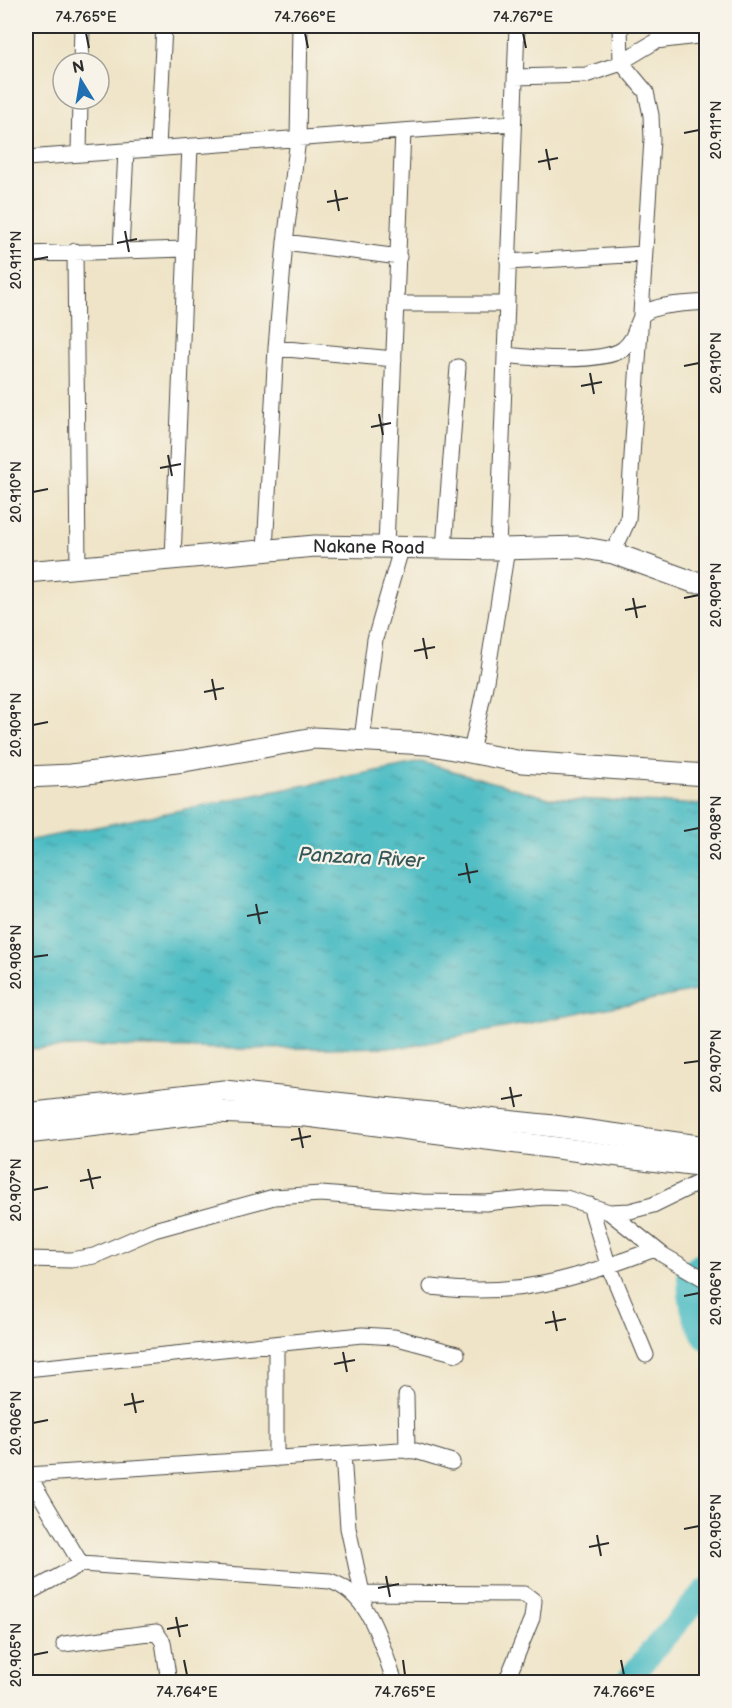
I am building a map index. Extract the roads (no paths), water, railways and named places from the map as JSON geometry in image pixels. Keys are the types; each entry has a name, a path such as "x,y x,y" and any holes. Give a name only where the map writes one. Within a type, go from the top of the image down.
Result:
{"street":[{"path":"81,51 82,26"},
{"path":"158,147 164,26"},
{"path":"265,550 276,348 285,242 298,139 300,26"},
{"path":"471,752 486,681 502,549 505,355 516,26"},
{"path":"613,553 628,520 652,139 651,115 646,92 634,74 621,62 620,26"},
{"path":"515,77 586,75 621,62 656,41 706,35"},
{"path":"79,154 80,111"},
{"path":"26,158 513,123"},
{"path":"362,739 375,639 394,546 394,358 403,131"},
{"path":"173,558 190,146"},
{"path":"121,250 126,151"},
{"path":"285,242 399,257"},
{"path":"26,254 185,249"},
{"path":"75,251 78,566"},
{"path":"508,261 644,254"},
{"path":"505,355 592,356 616,352 633,338 642,315 653,308 706,302"},
{"path":"397,304 507,304"},
{"path":"276,348 394,358"},
{"path":"444,548 458,367"},
{"name":"Nakane Road","path":"26,572 315,546 502,549 579,547 613,553 693,582 706,582"},
{"path":"26,777 71,775 184,761 314,738 427,744 522,762 706,775"},
{"path":"26,1114 224,1091 553,1126 706,1147"},
{"path":"26,1133 187,1114 249,1112 307,1116 706,1167"},
{"path":"609,1212 630,1211 653,1205 706,1179"},
{"path":"26,1258 71,1260 94,1256 154,1230 274,1197 321,1194 422,1202 486,1203 544,1197 566,1198 609,1212 659,1252 706,1280"},
{"path":"590,1205 609,1266 646,1355"},
{"path":"431,1287 489,1292 518,1290 548,1285 659,1252"},
{"path":"26,1369 276,1346 362,1335 394,1337 457,1354"},
{"path":"276,1346 276,1459"},
{"path":"406,1396 407,1450"},
{"path":"81,1564 27,1473 407,1450 452,1462"},
{"path":"343,1454 348,1528 364,1600 395,1683"},
{"path":"26,1594 81,1564 330,1581 354,1592 364,1600 525,1594 534,1601 532,1618 506,1683"},
{"path":"64,1644 156,1632 163,1642 169,1683"}],"water":[{"name":"Panzara River","path":"421,762 549,798 706,805 706,989 405,1047 235,1049 105,1046 26,1049 26,841"}],"waterway":[{"path":"706,1261 689,1273 692,1307 697,1323 706,1338"},
{"path":"627,1682 706,1590"}]}
